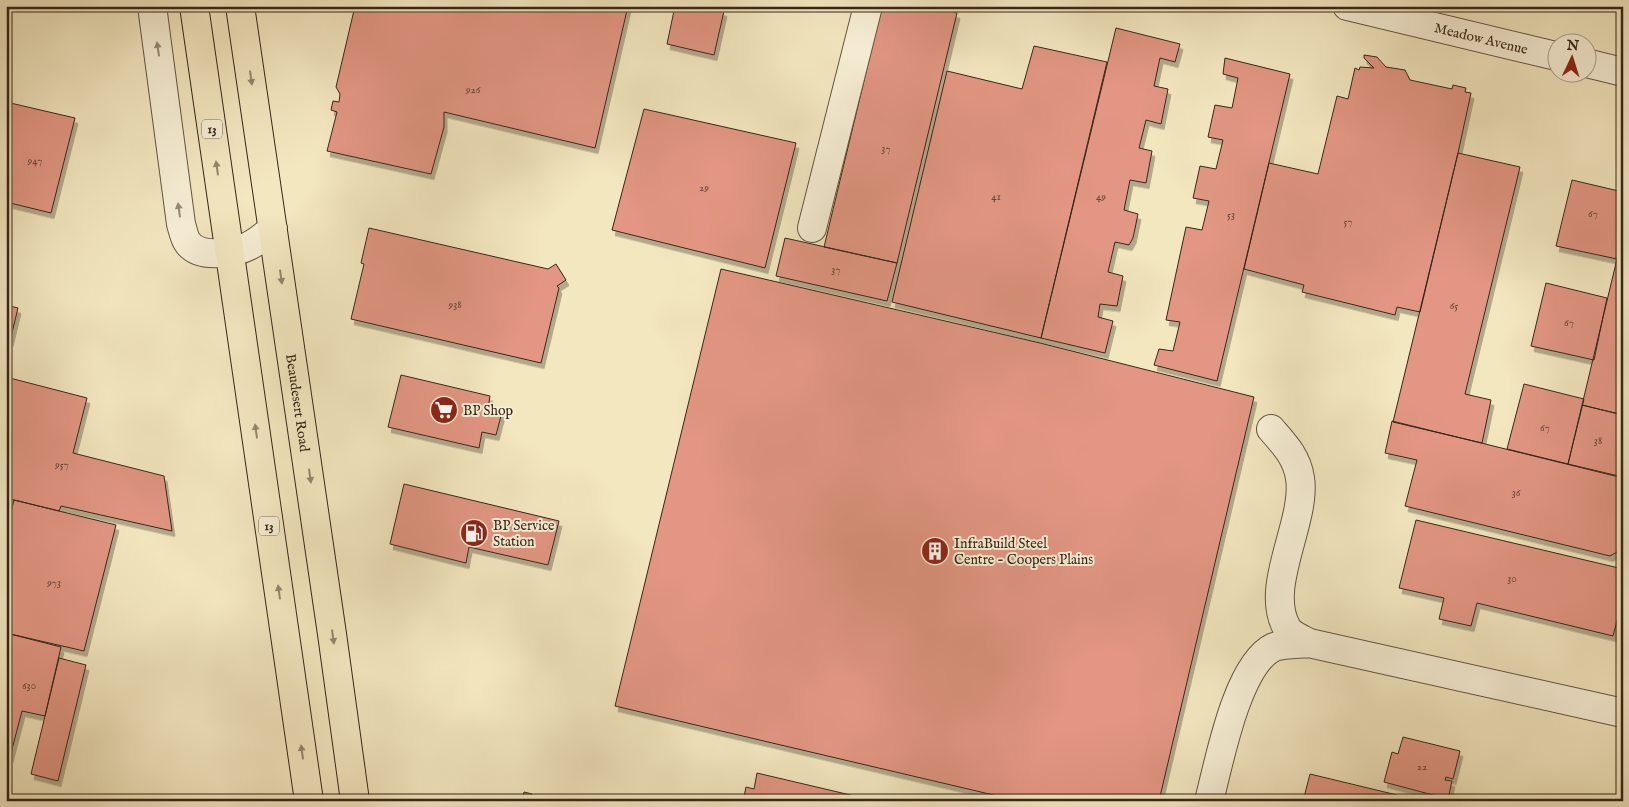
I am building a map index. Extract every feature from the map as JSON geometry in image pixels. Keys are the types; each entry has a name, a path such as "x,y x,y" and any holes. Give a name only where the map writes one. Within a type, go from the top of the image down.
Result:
{"highway":[{"name":"13","path":"194,6 309,801"},
{"name":"Beaudesert Road","path":"240,6 330,614 355,801"}],"street":[{"path":"152,6 181,224 187,242 199,251 214,254 254,244 274,228"},
{"path":"812,228 868,6"},
{"name":"Meadow Avenue","path":"1347,6 1546,54"},
{"path":"1596,65 1623,72"},
{"path":"1271,429 1295,457 1301,478 1299,506 1280,584 1281,610 1287,630 1308,643 1623,713"},
{"path":"1209,801 1235,705 1244,680 1256,662 1274,647 1308,643"}],"building":[{"path":"355,6 628,6 595,148 444,112 444,127 431,174 327,151 337,112 331,110 333,101 339,102 340,94 336,87"},
{"path":"675,6 703,6 724,11 714,55 667,44"},
{"path":"882,6 930,6 957,13 897,263 824,247"},
{"path":"1116,28 1180,44 1175,62 1160,58 1154,86 1168,89 1161,124 1146,120 1139,148 1152,151 1146,183 1130,180 1124,210 1138,214 1133,238 1129,245 1115,242 1108,272 1123,276 1117,306 1100,304 1098,317 1113,321 1105,353 1041,338"},
{"path":"1034,46 1107,62 1041,338 892,302 947,71 1022,89"},
{"path":"1364,55 1377,57 1386,67 1405,70 1410,80 1452,89 1453,85 1466,88 1465,92 1471,93 1420,312 1397,307 1395,315 1302,292 1304,285 1244,269 1269,163 1318,174 1337,96 1348,99 1355,68 1359,70 1360,67 1374,68 1364,58"},
{"path":"1225,58 1290,74 1217,381 1154,365 1159,349 1173,351 1180,322 1166,320 1186,227 1202,230 1209,201 1193,198 1200,166 1216,169 1223,140 1208,137 1215,105 1232,108 1238,78 1223,74"},
{"path":"6,102 75,118 51,213 6,202"},
{"path":"644,109 796,143 765,268 612,230"},
{"path":"1458,153 1520,167 1465,394 1491,400 1482,443 1393,422"},
{"path":"1572,180 1623,192 1623,234 1617,259 1556,246"},
{"path":"369,228 548,269 556,264 566,280 557,286 559,288 541,363 351,319 364,264 361,263"},
{"path":"1623,234 1623,415 1582,405"},
{"path":"785,238 897,263 887,301 776,276"},
{"name":"InfraBuild Steel Centre - Coopers Plains","path":"721,269 1040,343 1254,397 1159,801 1019,801 615,706"},
{"path":"1546,283 1607,298 1594,360 1531,346"},
{"path":"6,305 18,308 10,341 6,340"},
{"name":"BP Shop","path":"401,375 490,396 488,408 502,412 496,435 482,432 479,448 388,427"},
{"path":"6,377 87,398 73,453 164,476 172,531 61,506 59,511 6,498"},
{"path":"1524,384 1584,399 1568,464 1507,449"},
{"path":"1582,405 1623,415 1623,477 1568,464"},
{"path":"1392,421 1623,478 1623,530 1617,552 1610,556 1405,506 1417,460 1385,453"},
{"name":"BP Service Station","path":"404,484 559,521 548,565 469,547 466,563 390,544"},
{"path":"14,500 116,525 84,651 6,633 6,532"},
{"path":"1416,520 1623,569 1623,614 1619,613 1613,636 1477,603 1471,626 1439,619 1444,598 1399,588"},
{"path":"6,633 61,647 45,716 22,711 10,757 6,756"},
{"path":"59,658 86,665 58,781 31,774"},
{"path":"1403,737 1460,751 1453,779 1446,777 1445,780 1452,781 1448,799 1384,782 1392,752 1398,754"},
{"path":"757,773 876,801 743,801 746,787 754,789"},
{"path":"1310,774 1397,795 1396,801 1303,801"},
{"path":"524,792 532,794 531,801 522,801"}],"place":[{"name":"BP Shop","path":"444,410"},
{"name":"BP Service Station","path":"474,533"},
{"name":"InfraBuild Steel Centre - Coopers Plains","path":"935,551"}]}
